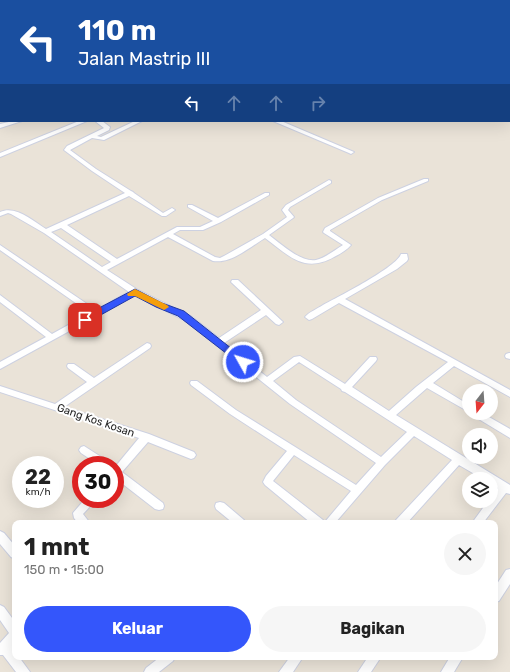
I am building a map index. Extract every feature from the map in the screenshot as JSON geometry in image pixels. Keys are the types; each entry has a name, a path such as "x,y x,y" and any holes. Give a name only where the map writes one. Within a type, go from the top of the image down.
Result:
{"street":[{"path":"0,126 16,122"},
{"path":"0,155 82,122"},
{"path":"99,122 108,128 93,137 70,147 68,150 94,170 162,215 172,210"},
{"path":"93,137 102,139 137,122"},
{"path":"278,122 351,152"},
{"path":"265,235 303,262 318,262 348,245 326,232 327,229 380,199 426,180"},
{"path":"168,234 213,259 220,260 227,258 265,235 290,217 285,210 288,206 329,182"},
{"path":"46,232 131,194"},
{"path":"102,270 179,228 201,229 267,194"},
{"path":"190,206 219,220"},
{"path":"0,214 5,211 13,212 46,232 135,292 159,305 181,314 219,342 298,406 382,462"},
{"path":"62,225 116,262"},
{"path":"0,247 96,314"},
{"path":"309,317 394,267 404,259 404,256"},
{"path":"235,282 279,322"},
{"path":"1,365 135,292"},
{"path":"0,298 52,338"},
{"path":"338,299 510,394"},
{"path":"219,342 266,311"},
{"path":"57,407 147,346"},
{"path":"267,381 297,359 300,359 412,432 507,488 480,520"},
{"path":"345,389 373,359"},
{"path":"389,416 419,389 454,362"},
{"path":"72,366 93,382"},
{"path":"194,383 233,412 357,490"},
{"path":"427,384 462,405"},
{"name":"Gang Kos Kosan","path":"0,389 146,437 191,455"},
{"path":"487,420 510,434"},
{"path":"331,520 382,462 412,432"},
{"path":"124,463 146,437"},
{"path":"84,450 93,456"},
{"path":"293,450 268,482 315,520"},
{"path":"403,520 458,460"},
{"path":"124,480 159,506"},
{"path":"220,506 236,520"},
{"path":"81,520 78,514 84,508"},
{"path":"0,536 12,550"},
{"path":"498,592 510,574"},
{"path":"0,612 12,627"},
{"path":"12,638 2,649 12,659"},
{"path":"13,660 24,672"},
{"path":"150,672 165,660"},
{"path":"285,672 295,660"},
{"path":"364,672 373,660"},
{"path":"447,672 454,660"}],"slow traffic":[{"path":"131,294 135,292 164,307"}],"route":[{"path":"85,320 135,292 159,305 174,310 189,319 243,362"}]}
